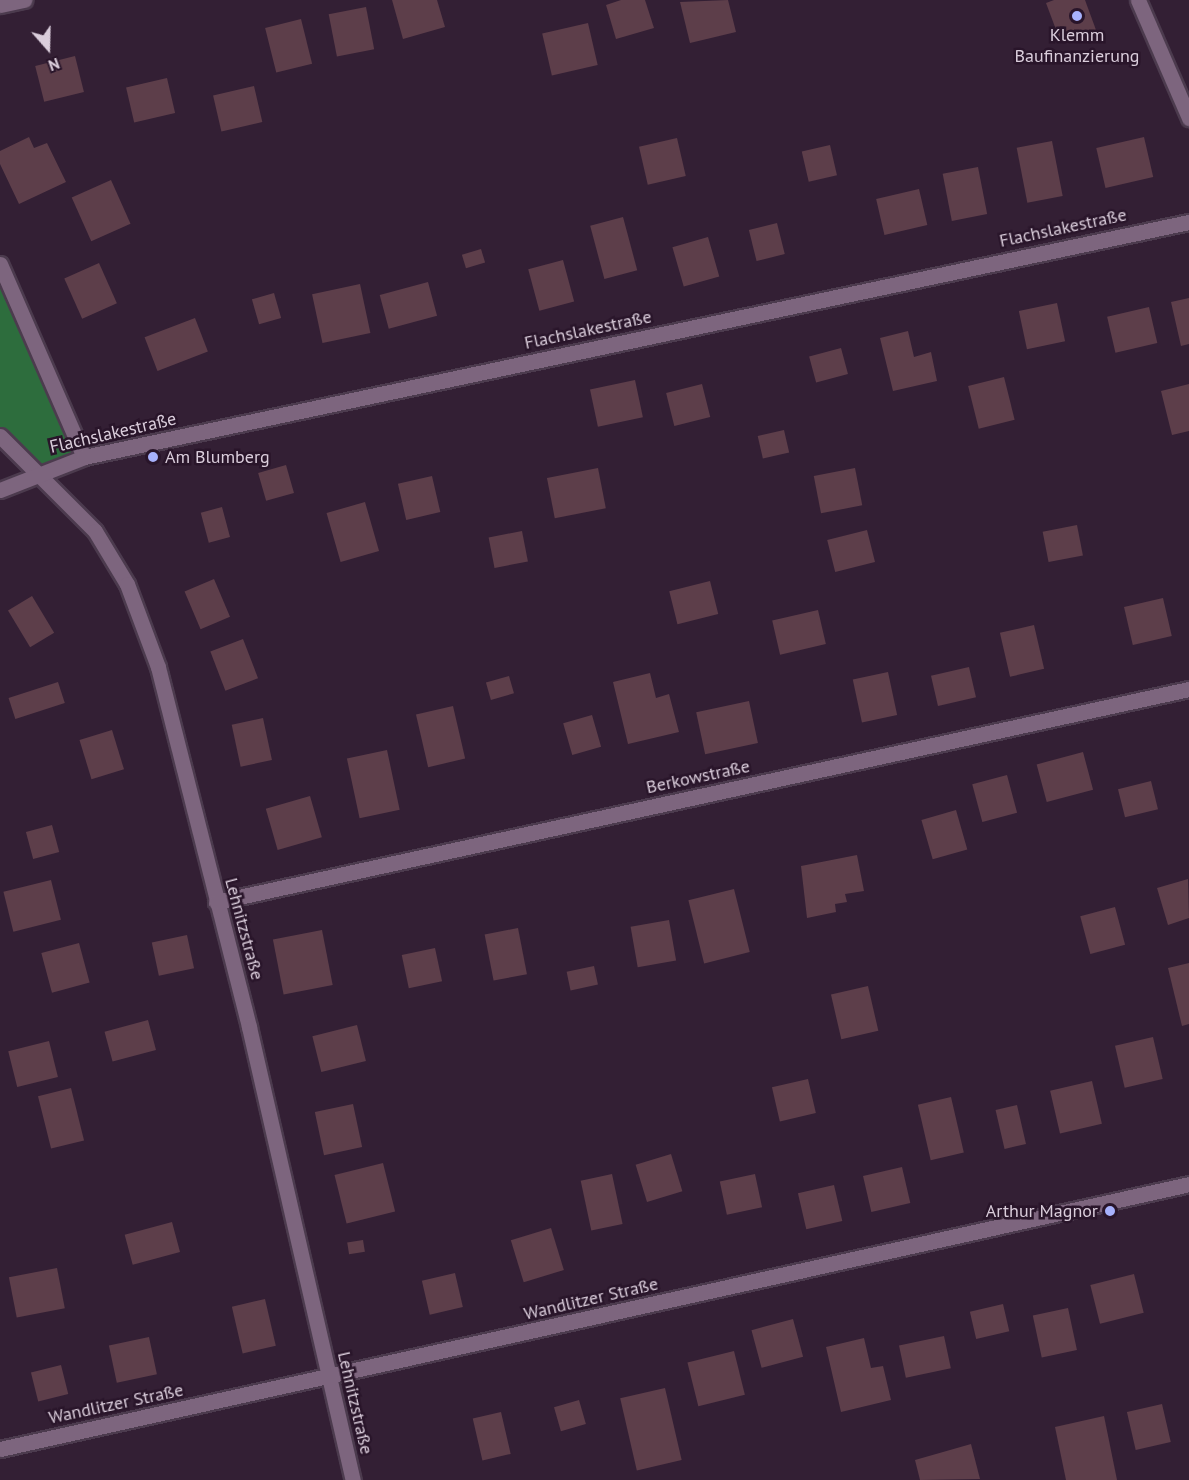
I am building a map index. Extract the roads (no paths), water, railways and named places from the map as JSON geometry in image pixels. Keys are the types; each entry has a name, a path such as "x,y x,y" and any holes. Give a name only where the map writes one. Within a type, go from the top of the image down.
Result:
{"street":[{"path":"0,5 24,0"},
{"path":"1138,0 1189,118"},
{"name":"Flachslakestraße","path":"0,490 37,472 84,457 1189,222"},
{"path":"0,264 84,457"},
{"name":"Lehnitzstraße","path":"0,436 95,531 136,605 171,713 353,1480"},
{"name":"Berkowstraße","path":"216,902 1189,689"},
{"name":"Wandlitzer Straße","path":"0,1449 330,1378 1189,1184"}],"place":[{"name":"Klemm Baufinanzierung","path":"1077,16"},
{"name":"Am Blumberg","path":"153,457"},
{"name":"Arthur Magnor","path":"1110,1211"}]}
